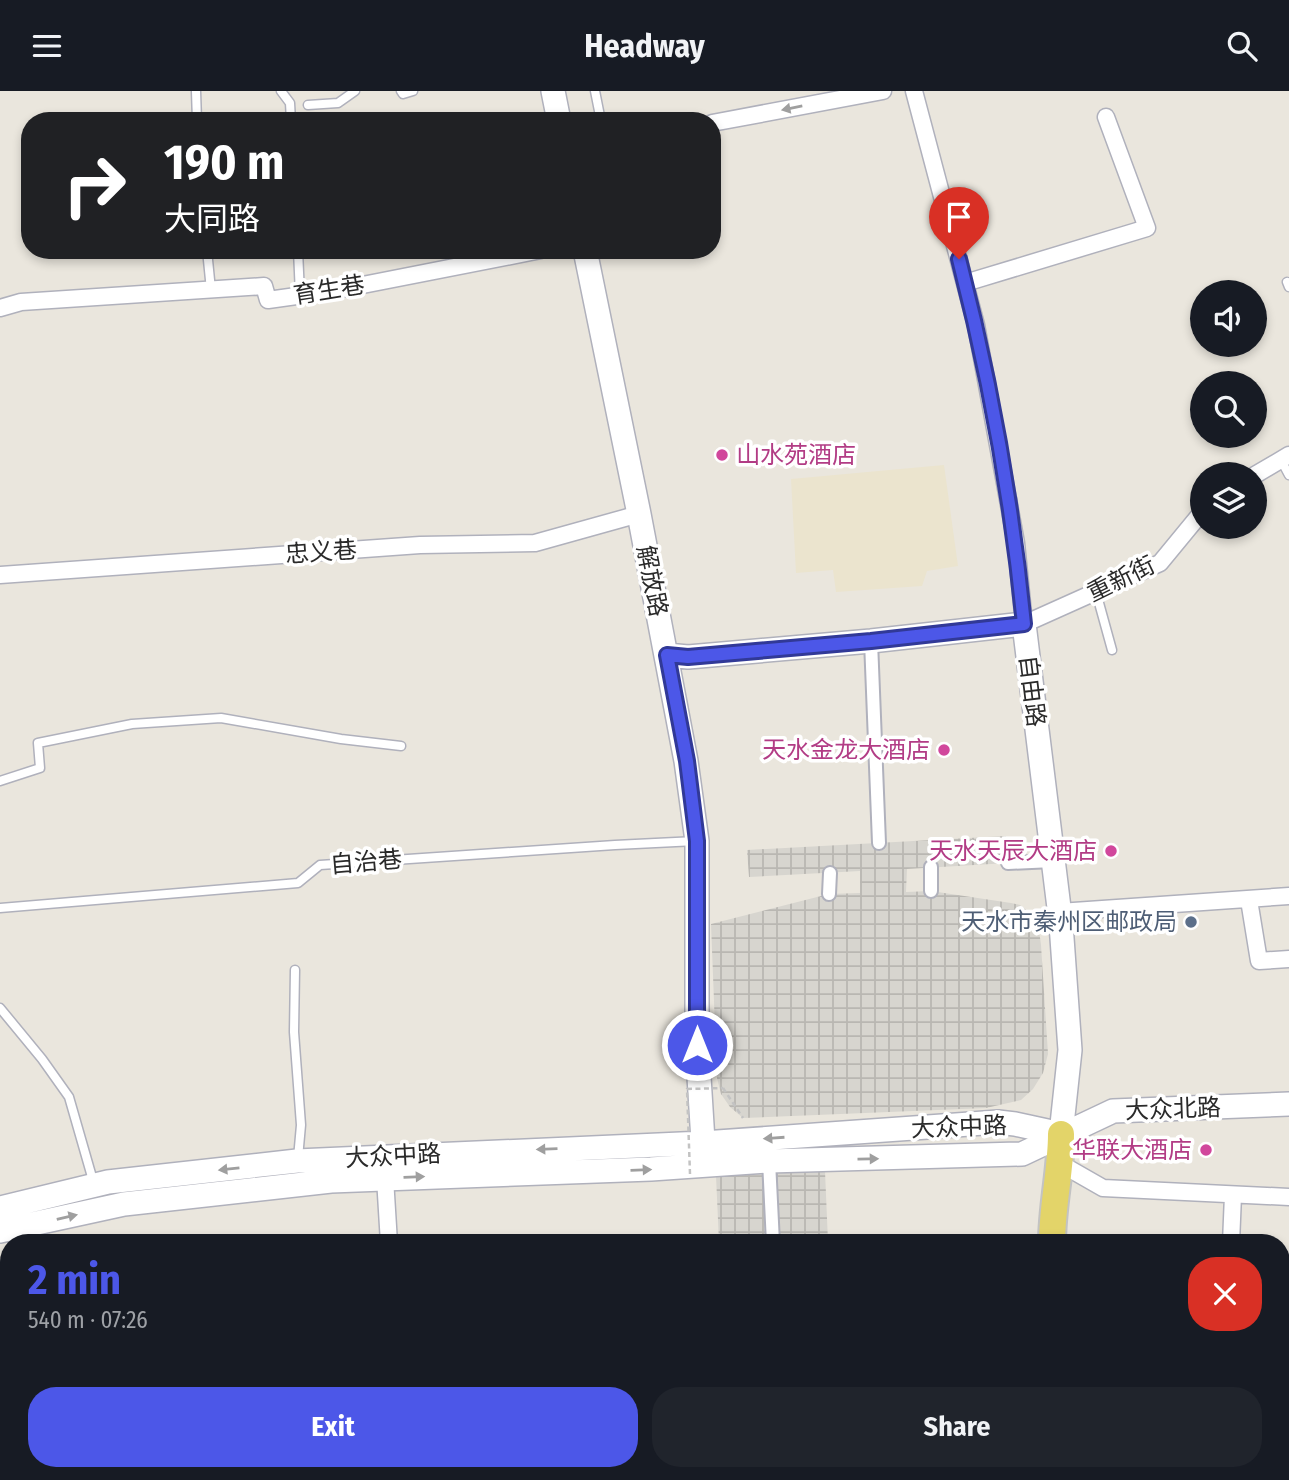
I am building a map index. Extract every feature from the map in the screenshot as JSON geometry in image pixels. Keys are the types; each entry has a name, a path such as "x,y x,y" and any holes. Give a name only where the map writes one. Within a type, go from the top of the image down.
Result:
{"main road":[{"path":"553,91 557,112"},
{"name":"解放路","path":"587,259 667,655 687,761 697,841 699,1161"},
{"path":"667,655 688,657 1024,624"},
{"name":"自由路","path":"1024,624 1059,912 1070,1050 1061,1133"},
{"name":"大众北路","path":"1061,1133 1113,1111 1289,1104"},
{"name":"大众中路","path":"0,1231 124,1204 385,1178 699,1161 998,1122 1061,1133"},
{"path":"1061,1133 1061,1164 1069,1234"},
{"name":"大众中路","path":"0,1208 108,1182 297,1161 769,1161 1022,1154 1061,1133"},
{"path":"1052,1234 1061,1164"}],"street":[{"path":"721,121 883,91"},
{"name":"自由路","path":"914,91 976,325 1016,543 1024,624"},
{"path":"965,283 1147,227 1105,117"},
{"name":"育生巷","path":"0,308 21,302 264,286 268,300 493,259"},
{"path":"1267,468 1285,458"},
{"name":"忠义巷","path":"0,575 420,545 535,543 639,514"},
{"name":"重新街","path":"1024,624 1160,563 1190,527"},
{"path":"871,641 879,843"},
{"path":"1008,863 1053,861"},
{"path":"931,867 931,891"},
{"path":"829,894 830,873"},
{"path":"1059,912 1289,896"},
{"path":"1249,900 1259,961 1289,960"},
{"path":"769,1161 773,1234"},
{"path":"1061,1164 1103,1188 1289,1197"},
{"path":"385,1178 388,1234"},
{"path":"1231,1234 1233,1195"}],"lane":[{"path":"195,91 196,112"},
{"path":"281,91 290,103 290,112"},
{"path":"308,105 338,103 355,91"},
{"path":"401,91 413,91"},
{"path":"595,91 599,112"},
{"path":"208,259 211,290"},
{"path":"298,259 300,295"},
{"path":"1285,458 1289,475"},
{"path":"1096,592 1112,650"},
{"path":"0,781 40,768 38,743 132,724 221,718 341,740 401,746"},
{"name":"自治巷","path":"0,908 298,883 320,865 697,841"},
{"path":"295,970 294,1032 301,1125 297,1161"},
{"path":"0,1008 69,1097 94,1185"}],"path":[{"path":"699,1161 687,1089 723,1087 743,1118"}],"shaded area":[{"path":"944,465 958,566 927,571 922,586 836,592 833,570 796,573 791,479"},
{"path":"1006,836 1008,863 907,869 906,892 931,891 1011,903 1020,905 1030,913 1039,930 1041,945 1048,1054 1043,1073 1033,1089 1021,1100 986,1108 743,1118 730,1107 721,1094 717,1078 711,924 829,894 860,893 860,871 749,877 747,850"},
{"path":"825,1171 828,1234 719,1234 716,1176"}],"place":[{"name":"山水苑酒店","path":"722,455"},
{"name":"天水金龙大酒店","path":"944,750"},
{"name":"天水天辰大酒店","path":"1111,851"},
{"name":"天水市秦州区邮政局","path":"1191,922"},
{"name":"华联大酒店","path":"1206,1150"}],"route":[{"path":"697,1045 697,841 687,761 667,655 688,657 1024,624 1016,543 976,325 959,259"}]}
